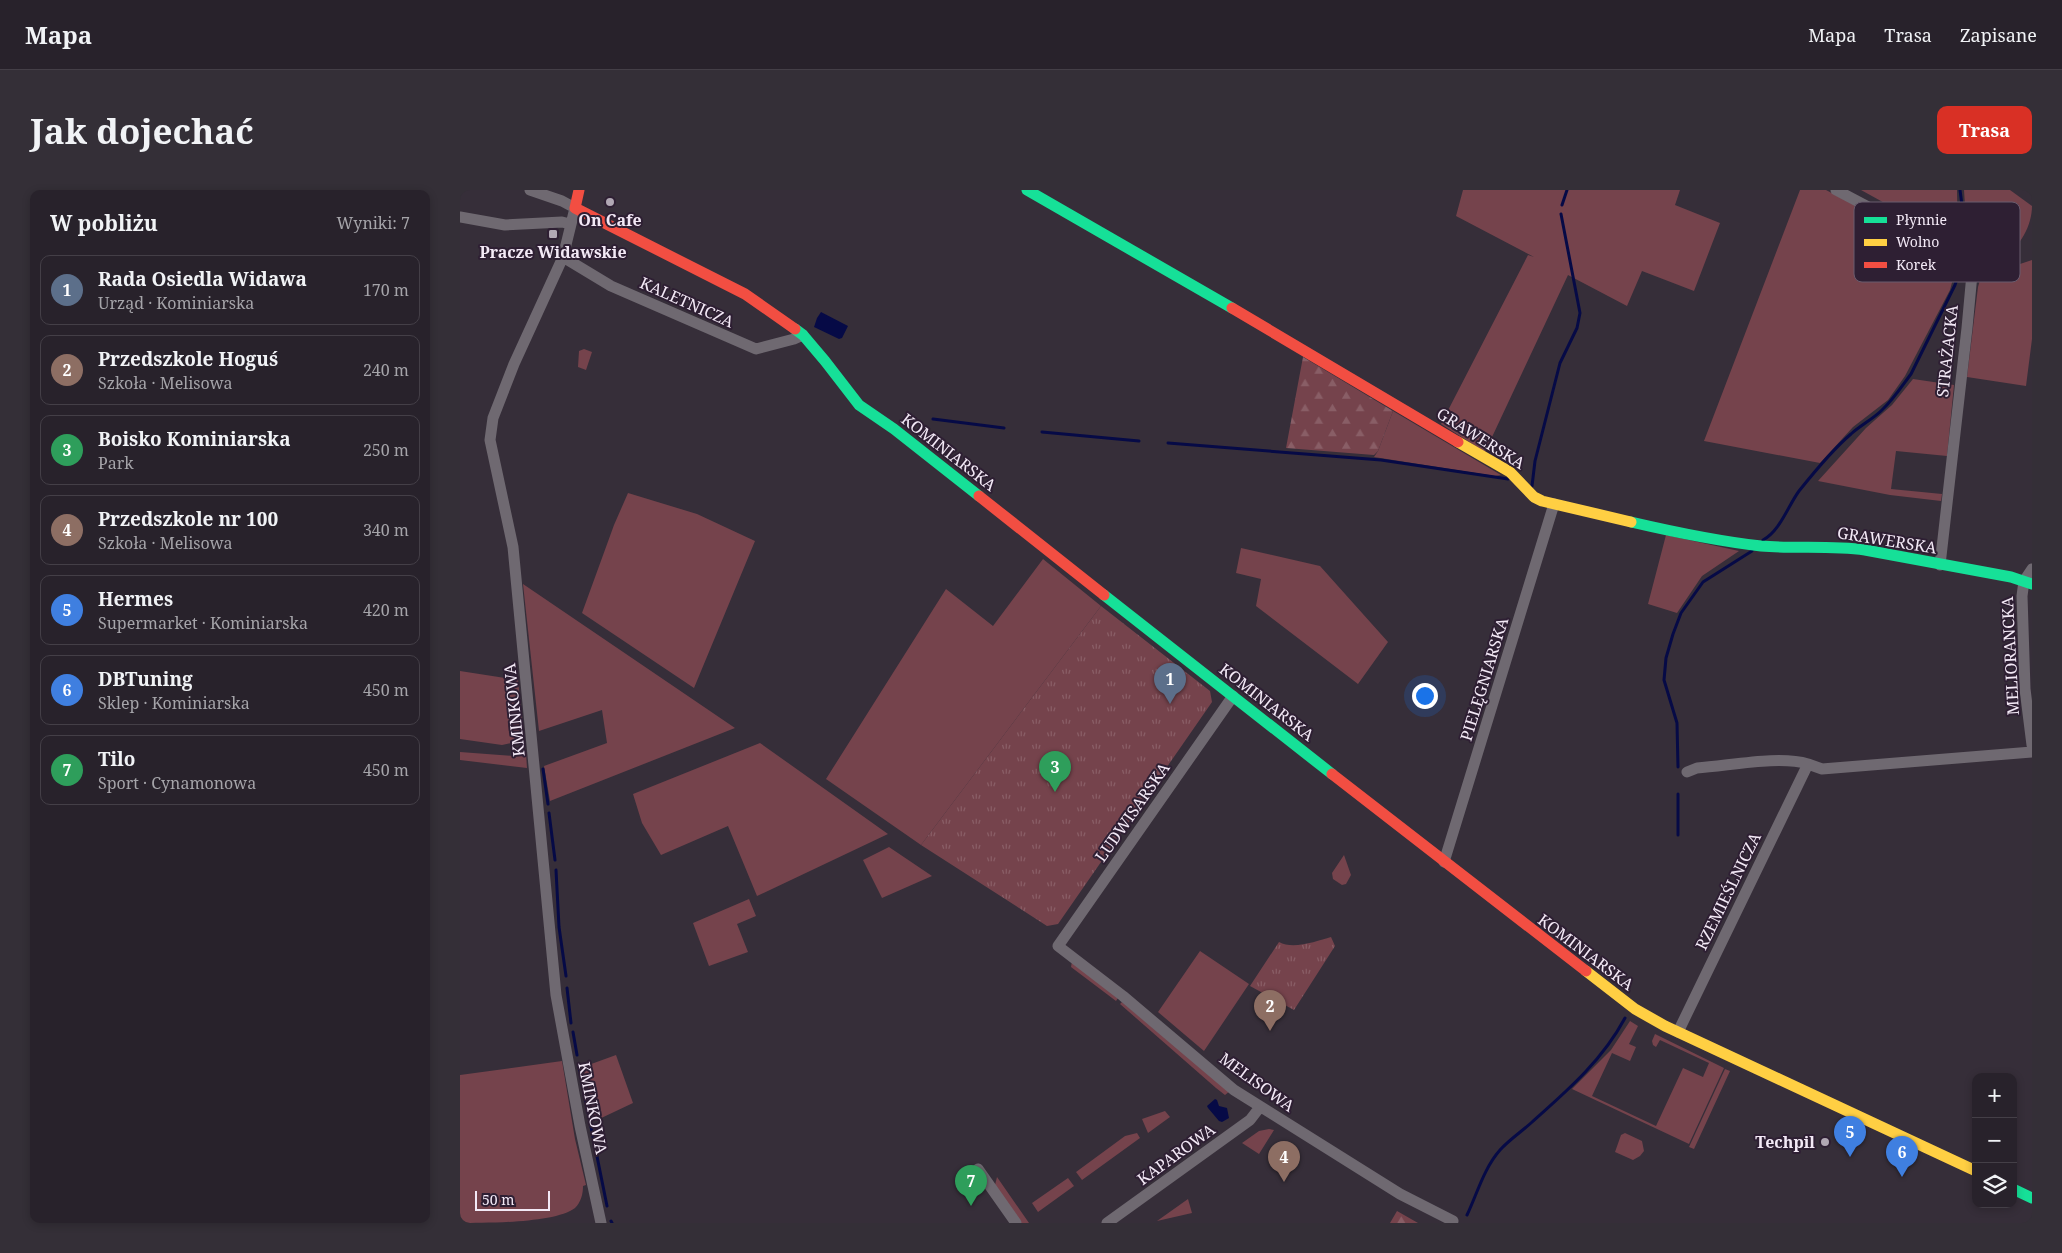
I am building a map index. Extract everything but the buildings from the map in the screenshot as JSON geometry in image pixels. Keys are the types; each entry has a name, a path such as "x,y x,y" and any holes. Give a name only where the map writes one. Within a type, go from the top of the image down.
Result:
{"street":[{"path":"530,190 562,201 574,208 579,190"},
{"name":"GRAWERSKA","path":"1027,190 1251,319 1351,380 1510,472 1534,497 1554,504 1704,539 1763,546 1842,547 1865,550 2011,577 2028,583"},
{"name":"STRAŻACKA","path":"1836,190 1859,202"},
{"name":"KMINKOWA","path":"574,208 566,259 507,382 493,418 490,440 513,547 556,995 585,1152 601,1223"},
{"name":"KOMINIARSKA","path":"574,208 745,294 777,314 803,335 859,405 894,429 1444,862 1635,1009 1678,1032 1972,1169"},
{"path":"460,217 505,226 562,222 570,224"},
{"name":"KALETNICZA","path":"566,259 611,286 756,349 803,335"},
{"name":"STRAŻACKA","path":"1940,565 1971,282"},
{"name":"PIELĘGNIARSKA","path":"1444,862 1554,504"},
{"name":"MELIORANCKA","path":"2032,568 2022,596 2025,689 2032,745"},
{"name":"LUDWISARSKA","path":"1058,946 1233,696"},
{"path":"1687,772 1697,768 1778,761 1796,761 1822,769 2032,752"},
{"name":"RZEMIEŚLNICZA","path":"1678,1032 1808,764"},
{"name":"MELISOWA","path":"1058,946 1123,996 1234,1090 1400,1194 1453,1221"},
{"name":"KAPAROWA","path":"1107,1223 1250,1120 1260,1107"},
{"path":"978,1169 1016,1223"},
{"path":"2017,1191 2032,1198"}],"green space":[{"path":"1463,190 1680,190 1675,205 1720,223 1694,291 1642,271 1627,306 1568,275 1485,452 1441,424 1528,255 1534,257 1456,216"},
{"path":"1800,190 1826,190 1854,205 1854,282 1952,282 1950,290 1905,376 1888,400 1853,427 1820,463 1704,441"},
{"path":"1861,190 1957,190 1957,202 1883,202"},
{"path":"1964,190 2010,190 2032,206 2030,222 2020,241 2020,202 1965,202"},
{"path":"2032,260 2032,339 2026,386 1967,377 1979,282 2020,282 2020,264"},
{"path":"584,349 592,352 586,370 578,367 579,351"},
{"path":"1303,357 1393,411 1378,451 1374,455 1286,448"},
{"path":"1913,379 1954,385 1947,456 1896,451 1891,489 1942,494 1941,501 1890,495 1818,481 1866,428 1892,405"},
{"path":"1393,411 1501,475 1495,476 1374,457"},
{"path":"628,493 697,514 755,541 694,688 582,613 614,525"},
{"path":"1666,535 1739,551 1702,576 1677,613 1648,604"},
{"path":"1241,548 1320,566 1388,642 1358,684 1256,606 1261,579 1236,573"},
{"path":"1043,559 1101,606 921,845 826,779 946,589 993,626"},
{"path":"523,584 735,728 550,801 544,766 607,743 602,710 539,731"},
{"path":"1101,606 1210,691 1212,702 1058,924 1047,926 921,845"},
{"path":"460,671 518,680 524,740 502,745 460,739"},
{"path":"760,743 888,834 757,896 728,826 661,855 642,823 633,794"},
{"path":"460,752 513,756 526,753 527,768 460,760"},
{"path":"889,847 932,876 882,898 863,860"},
{"path":"1344,855 1351,875 1346,884 1342,885 1333,879 1332,873"},
{"path":"749,899 756,916 737,924 748,952 709,966 693,923"},
{"path":"1331,937 1335,946 1294,1010 1250,986 1279,942 1298,945"},
{"path":"1200,951 1249,984 1204,1051 1158,1012"},
{"path":"1072,961 1118,998 1116,1001 1071,967"},
{"path":"1122,1002 1230,1091 1225,1095 1216,1088 1120,1004"},
{"path":"1630,1021 1638,1026 1629,1044 1636,1047 1630,1061 1612,1053 1592,1096 1656,1126 1683,1068 1703,1077 1709,1063 1660,1040 1656,1047 1652,1041 1655,1034 1724,1068 1689,1144 1572,1089 1611,1050"},
{"path":"616,1055 633,1103 595,1121 583,1067"},
{"path":"562,1061 575,1139 586,1185 583,1186 579,1203 575,1208 566,1213 553,1217 503,1222 460,1223 460,1075"},
{"path":"1725,1069 1730,1071 1694,1149 1689,1147"},
{"path":"1165,1111 1170,1117 1148,1133 1142,1119"},
{"path":"1274,1130 1259,1154 1242,1143 1259,1131"},
{"path":"1137,1133 1140,1138 1082,1180 1076,1172 1125,1136"},
{"path":"1625,1133 1642,1141 1644,1151 1633,1160 1615,1152 1621,1135"},
{"path":"997,1177 1029,1223 1021,1223 995,1185"},
{"path":"1068,1178 1074,1186 1038,1212 1032,1203"},
{"path":"1188,1199 1192,1213 1157,1221"},
{"path":"1397,1211 1418,1223 1390,1223"}],"shaded area":[{"path":"821,312 848,326 842,338 839,339 814,327"},
{"path":"1215,1099 1219,1106 1227,1108 1229,1118 1222,1122 1219,1121 1207,1106"}],"waterway":[{"path":"1562,205 1567,190"},
{"path":"1960,190 1962,202"},
{"path":"1532,486 1535,461 1560,363 1577,328 1580,313 1561,214"},
{"path":"1763,540 1774,531 1799,491 1824,461 1851,434 1886,406 1897,393 1911,374 1956,282"},
{"path":"933,419 1004,428"},
{"path":"1042,432 1139,441"},
{"path":"1168,443 1381,460 1508,479"},
{"path":"1678,767 1677,723 1664,680 1666,658 1673,634 1681,613 1703,582 1752,551"},
{"path":"543,769 548,804"},
{"path":"1678,794 1678,835"},
{"path":"549,813 555,860"},
{"path":"556,870 559,927 566,976"},
{"path":"567,988 571,1023"},
{"path":"1467,1215 1494,1157 1583,1075 1606,1048 1625,1018"},
{"path":"573,1032 577,1055"},
{"path":"579,1067 607,1206"}],"traffic: fast":[{"path":"1027,190 1232,308"},
{"path":"795,329 803,335 825,361 859,405 894,429 979,496"},
{"path":"1631,522 1728,542 1761,546 1865,550 2011,577 2032,584"},
{"path":"1104,595 1332,774"},
{"path":"2017,1191 2032,1198"}],"traffic: slow":[{"path":"1458,442 1510,472 1534,497 1542,501 1631,522"},
{"path":"1586,971 1635,1009 1665,1026 1972,1169"}],"traffic: jam":[{"path":"579,190 575,208 745,294 795,329"},
{"path":"1232,308 1458,442"},
{"path":"979,496 1104,595"},
{"path":"1332,774 1586,971"}],"place":[{"name":"On Cafe","path":"610,202"},
{"name":"Pracze Widawskie","path":"553,234"},
{"name":"Rada Osiedla Widawa","path":"1170,704"},
{"name":"Boisko Kominiarska","path":"1055,792"},
{"name":"Przedszkole Hoguś","path":"1270,1031"},
{"name":"Techpil","path":"1825,1142"},
{"name":"Hermes","path":"1850,1157"},
{"name":"DBTuning","path":"1902,1177"},
{"name":"Przedszkole nr 100","path":"1284,1182"},
{"name":"Tilo","path":"971,1206"}]}
